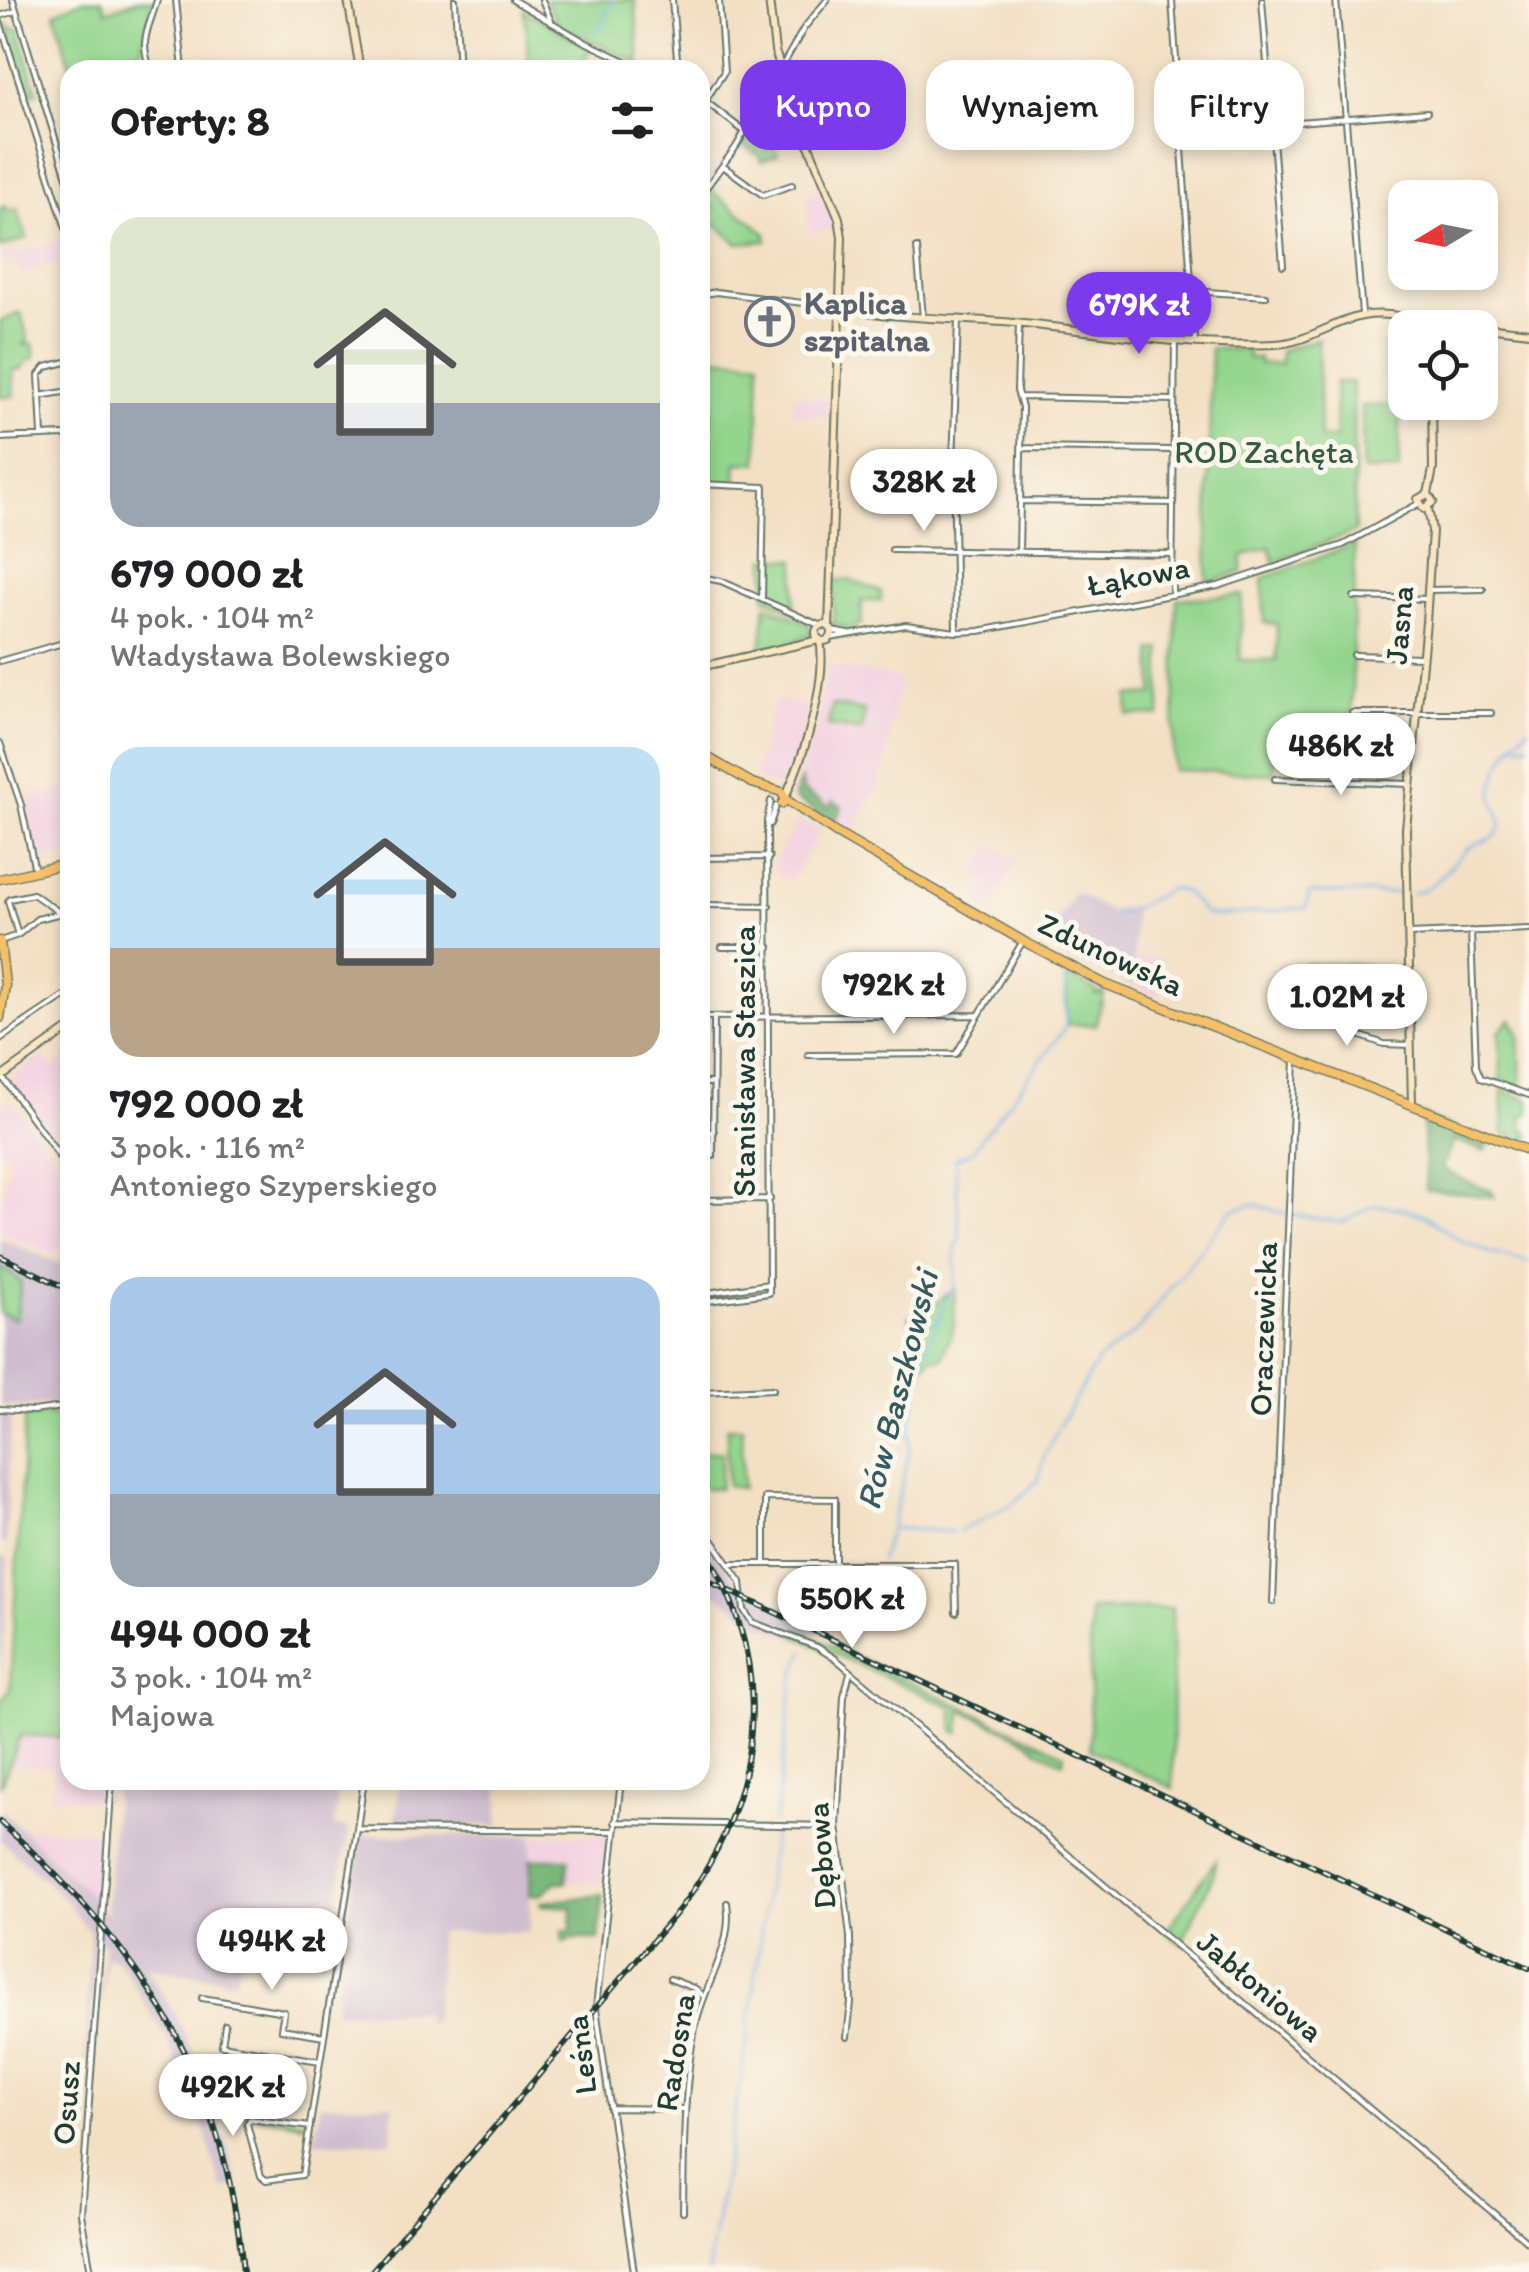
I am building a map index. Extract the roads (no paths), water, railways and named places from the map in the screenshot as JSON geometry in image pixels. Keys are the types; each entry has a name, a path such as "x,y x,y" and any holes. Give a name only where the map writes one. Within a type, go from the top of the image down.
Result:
{"main road":[{"name":"Zdunowska","path":"710,759 1104,984 1529,1151"},
{"path":"0,879 60,865"},
{"path":"0,941 5,985 0,1018"}],"street":[{"path":"13,0 60,154"},
{"path":"146,60 143,40 156,0"},
{"path":"176,0 182,60"},
{"path":"348,0 358,60"},
{"path":"455,0 459,60"},
{"path":"514,0 625,60"},
{"path":"542,0 552,23"},
{"path":"672,0 677,60"},
{"path":"710,90 724,72 718,0"},
{"name":"Stanisława Staszica","path":"769,0 778,60"},
{"path":"786,60 804,28 827,0"},
{"path":"1172,0 1176,60"},
{"path":"1262,0 1267,60"},
{"path":"1336,0 1362,316"},
{"path":"536,14 544,7"},
{"path":"16,11 0,19 60,209"},
{"path":"710,104 740,128"},
{"path":"1304,122 1427,112"},
{"path":"710,182 740,139"},
{"name":"Stanisława Staszica","path":"710,1301 769,1293 769,828 778,798 796,772 806,748 820,668 828,603 840,307 839,218 813,150"},
{"path":"1181,150 1195,341"},
{"path":"1274,150 1283,265"},
{"path":"722,166 763,195 792,185"},
{"path":"917,248 923,318"},
{"path":"1192,291 1266,296"},
{"path":"710,293 923,318 1019,323 1135,339 1282,344 1362,316 1388,317"},
{"path":"956,632 953,464 958,320"},
{"path":"1019,323 1019,552"},
{"path":"1498,328 1529,332"},
{"path":"1172,596 1176,340"},
{"path":"42,436 42,369 60,364"},
{"path":"39,396 60,393"},
{"path":"1020,397 1174,400"},
{"path":"1428,508 1418,504 1421,494 1428,494 1434,469 1433,420"},
{"path":"0,438 60,437"},
{"path":"1020,448 1174,450"},
{"path":"710,484 764,487 762,600"},
{"name":"Jasna","path":"1412,1105 1406,830 1428,594 1432,530 1428,508 1433,502 1428,494"},
{"path":"1020,501 1173,503"},
{"name":"Łąkowa","path":"710,665 795,647 823,633 854,634 906,626 956,632 988,630 1218,586 1335,548 1418,504"},
{"path":"892,550 1172,554"},
{"path":"710,579 811,622 823,633"},
{"path":"1354,598 1483,589"},
{"path":"0,661 60,644"},
{"path":"1354,654 1422,657"},
{"path":"1352,713 1491,714"},
{"path":"0,743 35,871"},
{"path":"1275,779 1410,784"},
{"path":"710,858 769,857"},
{"path":"18,935 10,898 32,894 60,912"},
{"path":"710,905 769,906"},
{"path":"0,941 18,935 37,919 60,912"},
{"path":"1409,934 1529,929"},
{"path":"1471,931 1476,1066 1481,1078 1529,1095"},
{"path":"808,1054 956,1054 1023,941"},
{"path":"722,947 770,948"},
{"path":"1360,986 1355,1034 1384,1044 1412,1044"},
{"path":"0,1039 60,999"},
{"path":"710,1016 978,1016"},
{"path":"713,1156 714,1016"},
{"path":"59,1157 1,1076 60,1037"},
{"name":"Oraczewicka","path":"1273,1601 1295,1059"},
{"path":"710,1200 770,1199"},
{"path":"710,1293 769,1284"},
{"path":"710,1392 773,1389"},
{"path":"0,1410 60,1407"},
{"path":"765,1564 766,1498 835,1499 835,1564"},
{"name":"Jabłoniowa","path":"710,1536 741,1582 744,1610 752,1622 817,1647 850,1673 1529,2243"},
{"path":"729,1564 956,1564 956,1612"},
{"name":"Dębowa","path":"847,2037 850,1937 837,1826 844,1696 850,1673"},
{"name":"Osusz","path":"90,2270 81,2214 111,1790"},
{"path":"310,2128 250,2119 247,2124 261,2176 266,2180 302,2175 310,2128 324,2036 358,1829 363,1790"},
{"name":"Leśna","path":"619,1790 596,1996 634,2272"},
{"path":"614,1822 837,1826"},
{"path":"358,1829 613,1832"},
{"name":"Radosna","path":"683,2212 686,2109 694,2031 702,1994 727,1934 727,1903"},
{"path":"670,1979 702,1994"},
{"path":"202,1998 284,2012 281,2029 324,2036"},
{"path":"225,2025 222,2046 320,2061"},
{"path":"610,2108 686,2109"}],"waterway":[{"path":"596,33 613,0"},
{"name":"Rów Baszkowski","path":"1413,893 1431,885 1464,852 1499,831 1501,821 1493,794 1497,775 1510,749 1529,727"},
{"path":"1511,745 1529,744"},
{"name":"Rów Baszkowski","path":"1115,914 1127,912 1171,888 1185,892 1205,914 1215,916 1306,908 1309,893 1404,893"},
{"name":"Rów Baszkowski","path":"880,1560 910,1450 910,1427 930,1339 955,1288 956,1244 960,1241 955,1159 971,1152 1066,1027 1065,972"},
{"path":"1059,1426 1098,1360 1137,1331 1231,1211 1253,1204 1286,1214"},
{"path":"1292,1215 1342,1222 1375,1205 1404,1209 1426,1216 1456,1238 1490,1253 1529,1262"},
{"path":"958,1532 1014,1503 1039,1479 1044,1456 1057,1430"},
{"path":"894,1528 952,1532"},
{"name":"Rów Baszkowski","path":"816,1620 827,1599 864,1592 877,1567"},
{"name":"Rów Baszkowski","path":"775,1821 794,1676 804,1650"},
{"name":"Rów Baszkowski","path":"713,2240 748,2036 774,1830"},
{"name":"Rów Baszkowski","path":"708,2272 712,2244"}],"railway":[{"path":"0,1256 60,1285"},
{"path":"371,2272 674,1916 704,1873 727,1828 743,1781 751,1733 751,1685 743,1637 726,1589 710,1561"},
{"path":"710,1582 1529,1968"},
{"path":"0,1822 96,1918 169,2022 196,2077 218,2137 234,2202 243,2272"}],"place":[{"name":"Kaplica szpitalna","path":"769,321"}],"park label":[{"name":"ROD Zachęta","path":"1264,452"}]}
